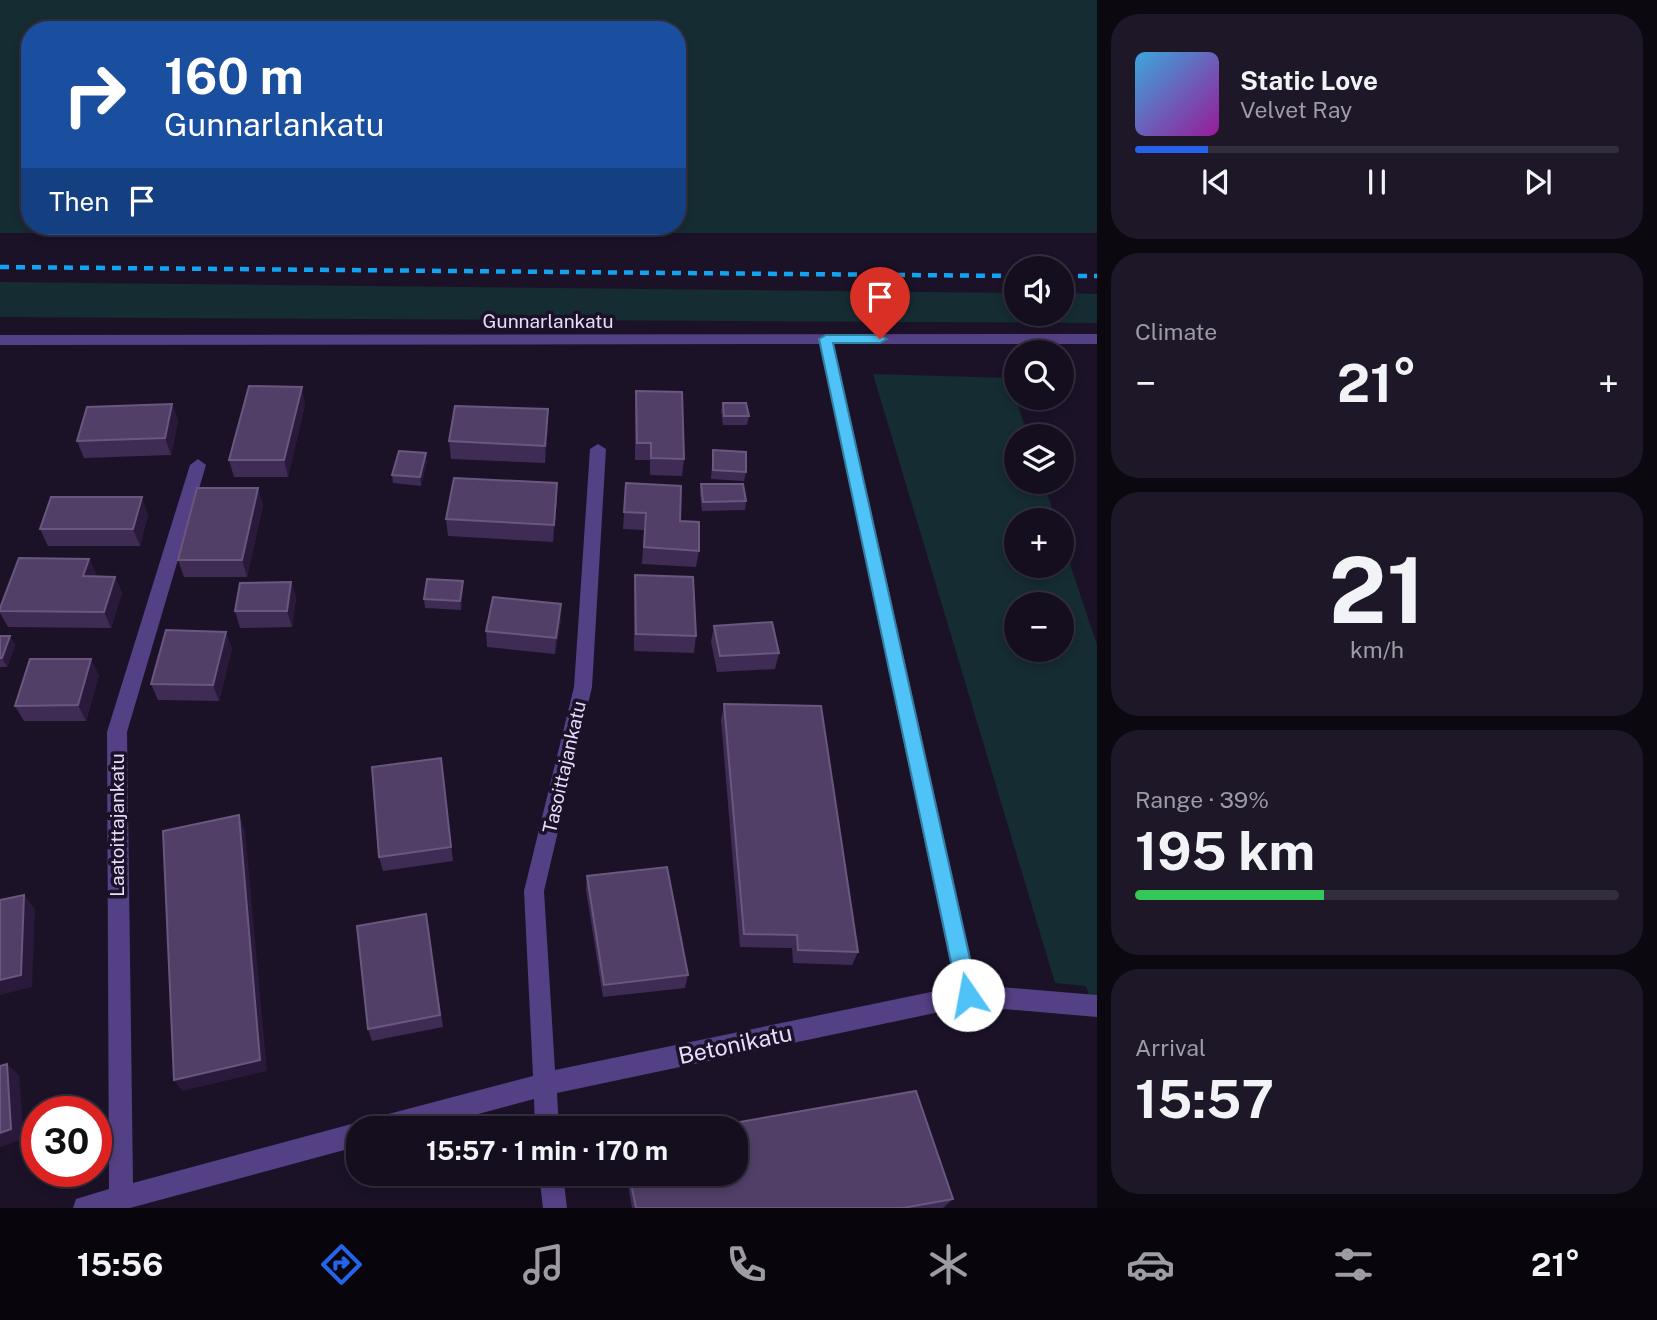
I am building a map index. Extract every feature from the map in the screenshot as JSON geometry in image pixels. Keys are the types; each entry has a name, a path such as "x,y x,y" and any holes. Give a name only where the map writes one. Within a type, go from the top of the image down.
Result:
{"street":[{"path":"826,339 968,995"},
{"name":"Gunnarlankatu","path":"0,340 1097,339"},
{"name":"Tasoittajankatu","path":"546,1116 534,891 583,687 598,449"},
{"name":"Laatoittajankatu","path":"121,1197 117,732 198,465"},
{"name":"Betonikatu","path":"426,1116 545,1084 968,995 1097,1006"},
{"path":"85,1208 346,1137"},
{"path":"552,1186 555,1208"}],"green space":[{"path":"0,0 1097,0 1097,233 686,233 686,21 21,21 21,233 0,233"},
{"path":"0,282 1004,293 1004,322 0,317"},
{"path":"1074,293 1097,294 1097,323 1074,323"},
{"path":"873,374 1004,378 1004,410 1019,410 1024,424 1004,424 1004,494 1047,494 1052,508 1004,508 1004,578 1074,576 1097,645 1097,1019 1086,986 1055,983"}],"building":[{"path":"249,386 302,387 284,460 229,460"},
{"path":"636,391 682,392 684,459 651,458 651,443 637,443"},
{"path":"723,403 746,403 749,416 724,416"},
{"path":"172,404 165,438 77,441 87,407"},
{"path":"455,406 548,409 545,446 449,441"},
{"path":"713,450 746,452 746,472 713,470"},
{"path":"399,451 426,453 420,477 392,475"},
{"path":"454,478 557,483 554,525 446,519"},
{"path":"626,483 681,486 680,521 699,522 699,551 644,547 646,513 624,512"},
{"path":"701,484 743,484 746,501 703,502"},
{"path":"197,488 258,488 242,560 178,560"},
{"path":"51,497 142,497 133,529 40,529"},
{"path":"19,558 89,559 83,576 115,577 104,612 0,611"},
{"path":"635,575 693,577 696,636 636,634"},
{"path":"427,579 463,581 460,601 424,599"},
{"path":"291,582 287,611 235,611 240,583"},
{"path":"493,597 561,604 556,638 486,631"},
{"path":"772,622 779,653 720,656 714,626"},
{"path":"166,630 226,632 213,685 151,684"},
{"path":"0,636 10,636 2,658 0,658"},
{"path":"30,659 91,659 78,705 15,706"},
{"path":"724,704 821,706 858,952 798,950 797,935 744,934"},
{"path":"441,758 451,847 379,857 372,767"},
{"path":"239,815 260,1060 174,1080 163,831"},
{"path":"667,867 688,975 604,985 587,876"},
{"path":"24,895 21,975 0,980 0,900"},
{"path":"426,914 440,1015 368,1029 357,926"},
{"path":"7,1064 11,1129 0,1133 0,1066"},
{"path":"916,1091 953,1199 903,1208 636,1208 631,1186 748,1186 748,1121"}],"railway":[{"path":"0,267 1004,276"},
{"path":"1074,276 1097,276"}],"route":[{"path":"880,339 826,339 968,995"}]}
